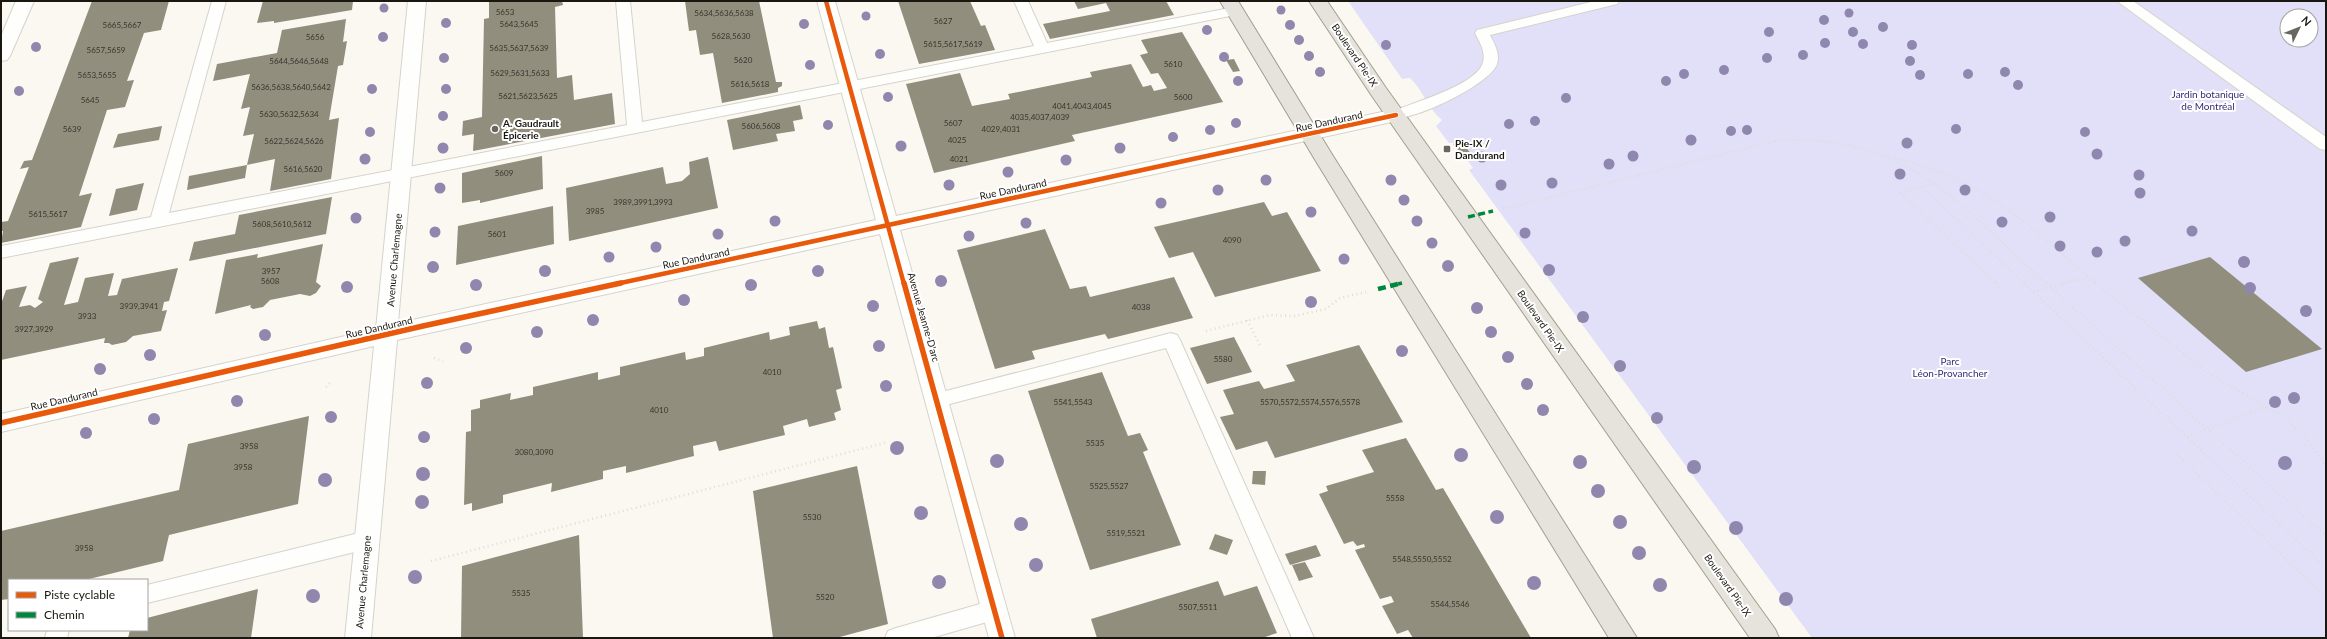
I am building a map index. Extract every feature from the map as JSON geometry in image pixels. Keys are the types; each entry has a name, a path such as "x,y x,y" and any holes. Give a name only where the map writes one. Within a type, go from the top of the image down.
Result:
{"main road":[{"name":"Boulevard Pie-IX","path":"1318,1 1396,115 1766,638"},
{"path":"1232,6 1309,134 1624,638"}],"street":[{"path":"1,56 25,1"},
{"name":"Avenue Charlemagne","path":"358,638 418,1"},
{"name":"Avenue Jeanne-D'arc","path":"826,1 938,400 1002,638"},
{"name":"Rue Dandurand","path":"1,423 387,335 1396,115"}],"lane":[{"path":"158,222 218,1"},
{"path":"623,1 635,128"},
{"path":"1021,1 1042,48"},
{"path":"1396,115 1418,105 1458,93 1478,80 1490,63 1493,54 1491,47 1482,33 1612,1"},
{"path":"2124,1 2326,145"},
{"path":"1,252 1042,48 1232,6"},
{"path":"938,400 1171,340 1303,638"},
{"path":"148,594 367,540"},
{"path":"896,638 994,610"}],"path":[{"path":"1498,210 1780,140 1821,139 1848,144 1924,165 1960,180 1991,197 2024,221 2088,277 2208,373 2282,416 2306,438 2326,467"},
{"path":"1888,156 1919,171 1935,183 2326,536"},
{"path":"1935,183 1900,193 2003,290"},
{"path":"1922,187 2326,568"},
{"path":"2033,292 2088,277"},
{"path":"1206,331 1270,315 1295,316 1326,309 1340,298 1370,291"},
{"path":"1248,320 1261,347"},
{"path":"2186,436 2208,430 2268,407"},
{"path":"432,561 888,442"},
{"path":"2173,451 2323,595 2326,594"}],"green space":[{"name":"Parc Léon-Provancher","path":"1348,1 2326,1 2326,638 1812,638 1469,170 1473,168 1465,157 1472,155 1461,142 1449,143 1436,126 1442,120 1437,116 1419,88 1410,78 1402,79"}],"building":[{"path":"92,1 169,1 161,30 144,33 127,81 134,80 125,107 107,110 79,196 92,193 81,227 1,243 3,231 1,231 1,222 8,221 29,167 20,169 24,161 32,160"},
{"path":"263,1 353,1 352,10 274,23 274,21 257,23"},
{"path":"489,1 562,1 563,5 555,7 557,78 572,75 574,100 612,93 615,124 473,151 474,134 462,136 463,121 482,117 484,19 489,18"},
{"path":"685,1 759,1 776,82 782,82 782,86 778,88 778,92 722,103 713,53 700,55 696,30 689,31"},
{"path":"898,1 970,1 981,26 985,25 995,50 919,64"},
{"path":"1074,1 1166,1 1174,15 1050,39 1043,24 1110,11 1106,3 1078,9"},
{"path":"346,19 343,42 347,41 343,65 338,66 329,120 339,118 331,179 270,191 275,159 247,165 254,134 243,136 250,107 241,109 250,74 213,81 217,64 277,53 282,30"},
{"path":"1182,32 1223,102 1072,135 1075,141 934,173 906,84 960,73 972,106 1010,99 1008,94 1092,77 1090,72 1131,64 1143,87 1151,85 1154,91 1167,88 1158,73 1151,74 1140,55 1148,53 1141,40"},
{"path":"1234,59 1240,71 1233,72 1226,60"},
{"path":"800,105 803,119 793,121 795,131 776,134 778,141 733,150 727,120"},
{"path":"162,126 159,140 113,148 118,134"},
{"path":"1461,141 1472,155 1464,157 1453,144"},
{"path":"542,156 543,189 480,203 480,200 462,203 462,173"},
{"path":"708,157 718,208 569,241 566,188 663,167 666,184 682,181 690,174 689,162"},
{"path":"247,165 245,178 187,190 189,176"},
{"path":"144,183 137,210 109,216 116,189"},
{"path":"332,197 326,234 189,261 194,242 235,234 239,215"},
{"path":"1264,202 1272,216 1287,212 1321,271 1215,297 1193,252 1169,258 1154,227"},
{"path":"553,206 554,244 456,265 458,226"},
{"path":"1045,229 1070,289 1086,286 1090,297 1174,277 1193,318 1108,339 1105,334 1032,351 1035,359 995,369 957,250"},
{"path":"323,244 316,282 321,286 316,293 310,296 300,294 270,300 263,307 253,309 250,307 251,305 215,314 226,260 258,254 257,258"},
{"path":"79,257 64,305 78,302 85,278 114,273 108,296 117,295 122,279 178,268 169,301 164,302 162,311 167,310 161,331 133,336 126,342 112,345 109,343 104,343 105,338 1,360 1,304 6,290 27,286 19,307 30,305 35,308 43,302 38,299 50,263"},
{"path":"2210,257 2322,349 2246,372 2138,278"},
{"path":"817,321 819,329 825,327 829,348 833,347 842,388 836,390 841,410 834,413 836,420 809,427 807,419 783,426 785,435 719,451 716,441 693,446 694,456 626,473 626,466 603,471 603,479 551,492 552,483 503,495 503,503 472,511 472,503 464,505 466,432 471,431 471,410 480,408 480,400 511,393 510,400 533,395 533,387 598,372 598,380 620,375 620,367 685,352 686,360 704,356 704,348 769,332 770,340 790,335 789,327"},
{"path":"1234,337 1252,372 1207,384 1190,348"},
{"path":"1359,345 1403,422 1275,458 1267,441 1236,450 1220,417 1234,414 1223,390 1259,381 1264,389 1295,381 1286,365"},
{"path":"1102,372 1128,436 1140,433 1148,450 1143,452 1181,545 1090,570 1028,391"},
{"path":"309,416 298,504 169,535 163,561 89,579 8,579 8,599 1,600 1,531 179,490 188,444"},
{"path":"1406,438 1436,490 1443,488 1531,638 1413,638 1408,630 1397,634 1382,606 1394,602 1391,596 1380,599 1355,550 1365,547 1364,544 1357,546 1353,541 1344,544 1319,494 1328,491 1326,486 1374,472 1362,450"},
{"path":"857,466 888,624 836,638 773,638 753,491"},
{"path":"1253,471 1266,471 1265,485 1252,484"},
{"path":"1215,534 1233,540 1227,555 1209,549"},
{"path":"579,535 583,638 461,638 462,566"},
{"path":"1316,545 1321,556 1290,565 1285,554"},
{"path":"1305,562 1313,577 1299,581 1292,565"},
{"path":"1218,581 1224,596 1257,586 1277,633 1262,638 1097,638 1091,619"},
{"path":"258,589 251,638 128,638 130,631 148,631 148,618"}],"marked path":[{"path":"1468,217 1493,211"},
{"path":"1378,289 1402,283"}],"cycle path":[{"path":"826,1 1002,638"},
{"path":"1,423 423,326 1396,115"}],"place":[{"name":"A. Gaudrault Épicerie","path":"495,129"},
{"name":"Pie-IX / Dandurand","path":"1447,149"}],"park label":[{"name":"Jardin botanique de Montréal","path":"2208,100"}]}
